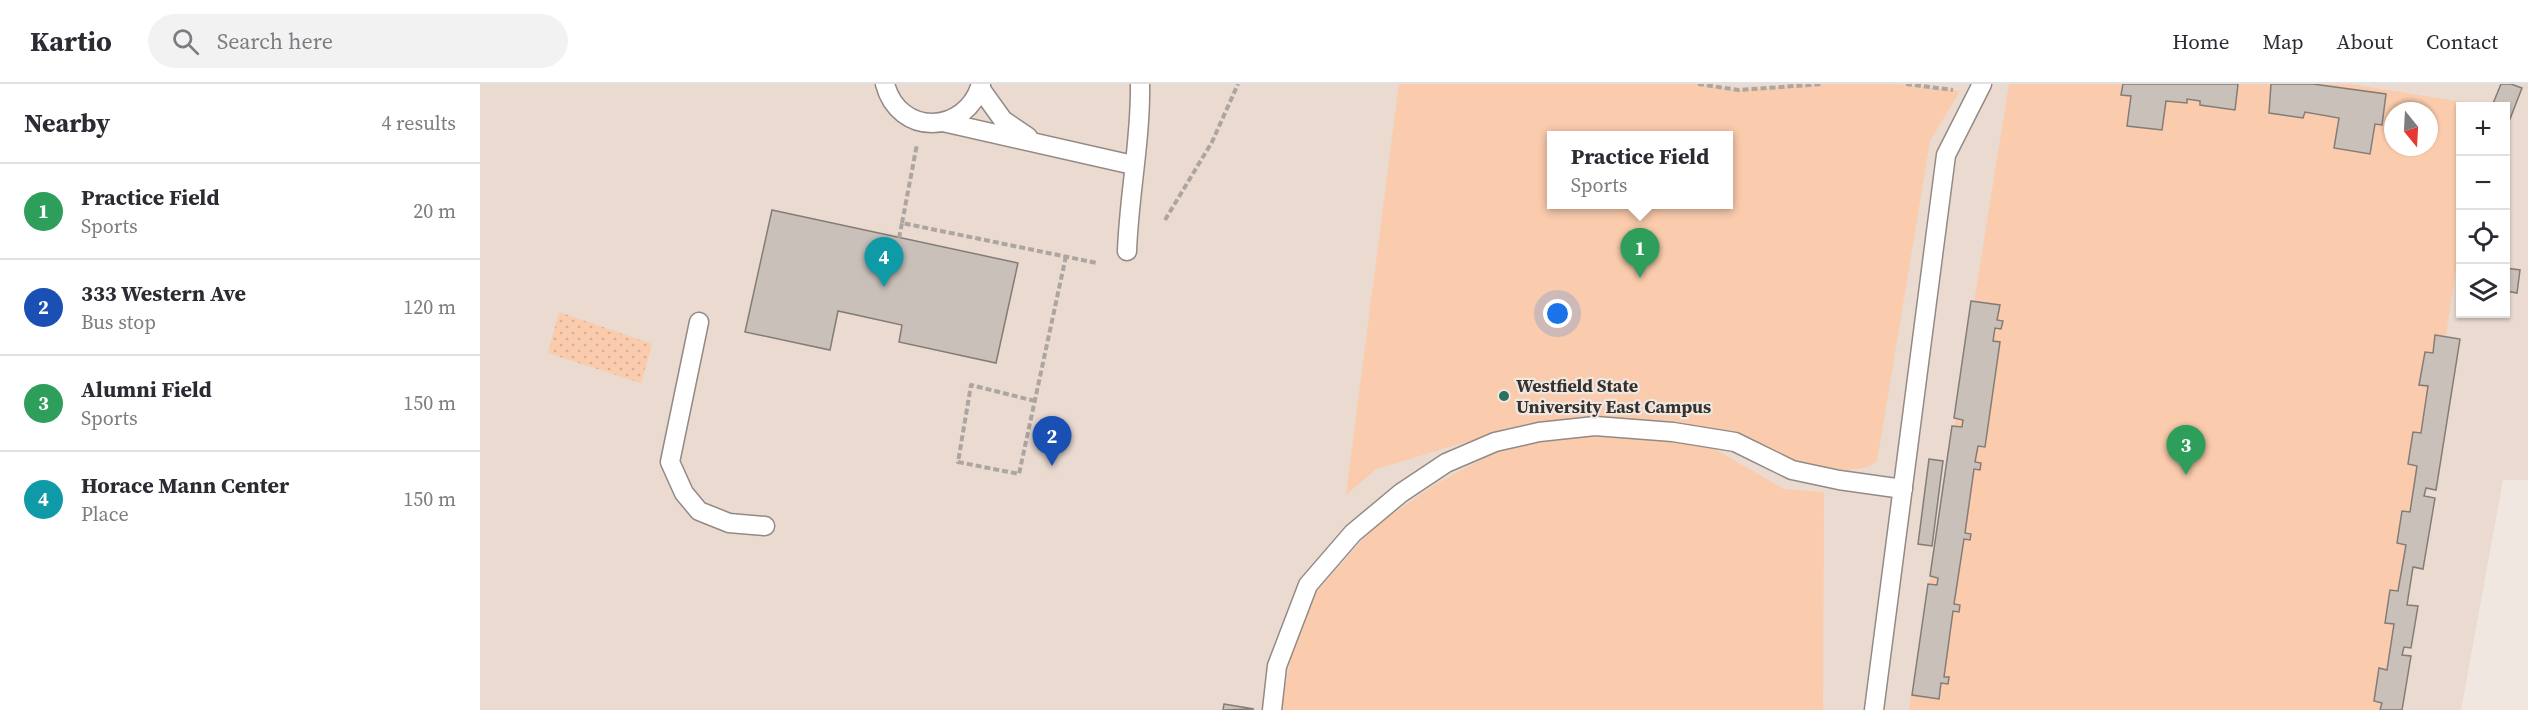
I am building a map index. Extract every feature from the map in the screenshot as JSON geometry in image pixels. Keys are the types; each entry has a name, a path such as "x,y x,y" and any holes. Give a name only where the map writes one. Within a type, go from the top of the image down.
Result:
{"lane":[{"path":"885,84 891,100 901,111 922,122 943,122 1133,165"},
{"path":"1127,251 1133,165 1141,113 1140,84"},
{"path":"1874,710 1946,155 1982,84"},
{"path":"943,122 957,117 968,108 981,86 1003,120 1014,130 1046,146"},
{"path":"699,322 670,462 684,493 699,511 729,524 765,526"},
{"path":"1272,710 1277,666 1308,585 1353,533 1401,493 1446,463 1495,442 1539,432 1594,426 1673,432 1735,442 1792,470 1839,480 1903,489"}],"path":[{"path":"1165,219 1212,141 1238,84"},
{"path":"1698,84 1739,90 1823,84"},
{"path":"1906,84 1960,91"},
{"path":"899,238 922,122"},
{"path":"902,223 1097,263"},
{"path":"1035,401 970,385 958,462 1019,474 1035,401 1066,256"}],"shaded area":[{"name":"Westfield State University East Campus","path":"480,84 2528,84 2528,480 2503,480 2461,710 480,710"},
{"path":"1399,84 1698,84 1739,90 1823,84 1895,84 1960,91 1930,141 1877,461 1868,467 1848,470 1807,467 1650,421 1585,416 1513,428 1376,469 1346,495"},
{"path":"2009,84 2350,84 2462,102 2456,102 2456,267 2391,710 1909,710"},
{"path":"559,312 652,344 641,383 548,353"},
{"path":"1591,436 1702,442 1784,489 1824,492 1823,710 1281,710 1294,642 1316,592 1374,527 1436,484 1505,447"}],"building":[{"path":"2123,84 2238,84 2235,110 2200,105 2200,101 2187,99 2187,103 2166,101 2162,130 2127,126 2131,96 2121,95"},
{"path":"2271,84 2313,84 2386,94 2382,125 2375,124 2370,154 2334,148 2339,118 2305,112 2303,118 2269,113"},
{"path":"2501,84 2511,84 2522,88 2510,119 2510,102 2494,102"},
{"path":"772,210 1018,263 996,363 899,342 902,325 838,311 830,350 745,332"},
{"path":"2510,269 2520,270 2517,293 2510,292"},
{"path":"1971,301 2000,305 1997,320 2003,321 2001,329 1995,328 1993,341 2000,342 1985,447 1978,446 1975,462 1981,463 1980,470 1974,469 1965,533 1971,534 1970,540 1964,539 1954,604 1960,605 1959,612 1953,611 1944,677 1949,677 1948,684 1941,683 1939,699 1912,695 1928,584 1937,585 1938,578 1930,576 1952,426 1962,427 1963,420 1954,418"},
{"path":"2435,335 2460,339 2436,490 2426,488 2424,496 2435,498 2423,569 2413,567 2407,605 2418,606 2411,648 2404,647 2402,655 2411,656 2402,710 2380,710 2382,703 2374,701 2379,668 2387,670 2394,624 2385,623 2390,590 2398,591 2406,545 2397,543 2402,511 2410,512 2417,466 2408,464 2413,432 2421,433 2428,386 2419,385 2425,352 2433,353"},
{"path":"1929,459 1943,461 1932,546 1918,544"},
{"path":"1224,704 1254,709 1223,710"}],"place":[{"name":"Practice Field","path":"1640,278"},
{"name":"Horace Mann Center","path":"884,287"},
{"name":"Westfield State University East Campus","path":"1504,396"},
{"name":"333 Western Ave","path":"1052,466"},
{"name":"Alumni Field","path":"2186,475"}]}
